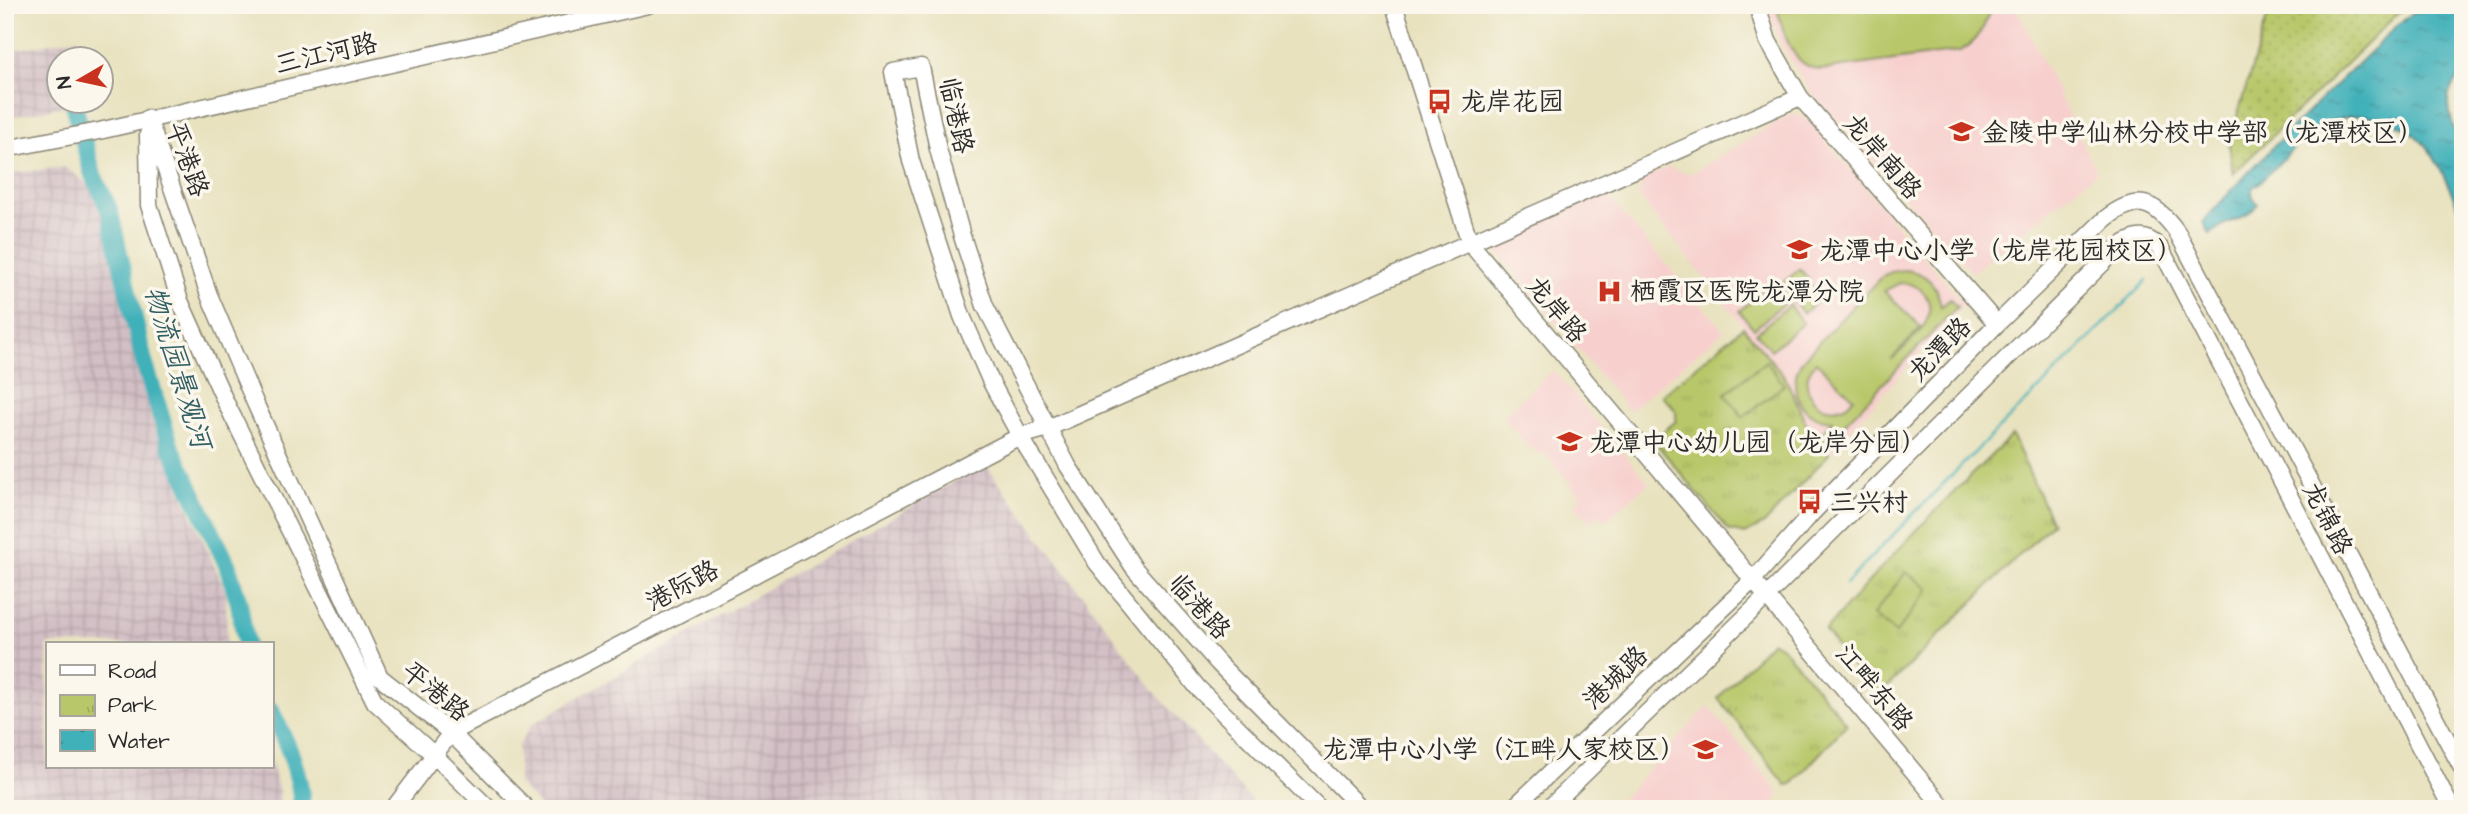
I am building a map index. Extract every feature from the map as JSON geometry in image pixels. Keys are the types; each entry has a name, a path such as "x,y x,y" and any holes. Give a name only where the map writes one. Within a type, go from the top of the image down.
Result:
{"street":[{"name":"三江河路","path":"5,149 99,131 648,5"},
{"name":"龙岸路","path":"1394,5 1470,243 1766,597"},
{"name":"龙岸南路","path":"1757,5 1768,41 1800,97 1997,324"},
{"name":"临港路","path":"1320,809 1199,688 1097,563 1020,436 990,382 958,305 911,161 893,72 922,67 961,236 985,306 1068,466 1134,568 1218,663 1362,809"},
{"name":"港际路","path":"393,809 433,754 452,733 1020,436 1048,428 1800,97"},
{"name":"平港路","path":"148,118 209,295 380,677 452,733 527,809"},
{"name":"平港路","path":"148,118 149,205 180,301 226,404 375,702 489,809"},
{"name":"龙潭路","path":"1752,581 1813,512 1997,324 2118,209 2136,203 2153,206 2177,232"},
{"name":"龙锦路","path":"2177,232 2463,770"},
{"name":"龙潭路","path":"1766,597 2120,246 2132,239 2143,238 2152,240 2161,249"},
{"name":"龙锦路","path":"2161,249 2452,809"},
{"name":"港城路","path":"1512,809 1752,581"},
{"name":"港城路","path":"1548,809 1766,597"},
{"name":"江畔东路","path":"1766,597 1945,809"}],"shaded area":[{"name":"金陵中学仙林分校中学部（龙潭校区）","path":"1767,5 2015,5 2097,172 1972,273 1811,92 1781,45"},
{"path":"77,38 79,46 46,46 46,110 5,118 5,52"},
{"name":"龙潭中心小学（龙岸花园校区）","path":"1789,115 1800,115 1808,120 1964,304 1829,454 1812,436 1785,377 1637,195 1642,190 1636,181 1669,167 1690,174"},
{"path":"65,167 95,190 107,224 138,365 179,486 226,592 227,642 46,642 46,768 273,767 280,809 5,809 5,174"},
{"name":"栖霞区医院龙潭分院","path":"1605,193 1724,331 1629,411 1498,252 1502,239"},
{"name":"龙潭中心幼儿园（龙岸分园）","path":"1553,370 1649,483 1605,521 1599,514 1590,522 1574,504 1582,497 1544,453 1540,455 1533,448 1530,450 1502,416"},
{"path":"985,464 1153,690 1259,809 543,809 518,784 518,746 532,724"},
{"name":"龙潭中心小学（江畔人家校区）","path":"1708,706 1779,792 1779,797 1768,809 1612,809"}],"green space":[{"path":"1776,5 1991,5 1981,32 1972,43 1960,51 1821,70 1810,67 1795,55 1785,36"},
{"path":"2271,5 2415,5 2399,12 2233,174 2229,143"},
{"path":"1800,269 1809,280 1789,296 1780,285"},
{"path":"1913,271 1925,277 1934,287 1941,307 1950,299 1957,307 1826,443 1819,436 1833,421 1821,419 1803,407 1795,388 1799,367 1805,357 1879,279 1891,272","holes":["1900,283 1907,283 1922,290 1929,302 1929,312 1921,330 1891,360 1921,327 1884,291","1816,362 1854,398 1844,406 1834,409 1816,402 1807,384 1809,373"]},
{"path":"1771,284 1786,301 1754,329 1739,311"},
{"path":"1813,286 1822,298 1803,313 1794,302"},
{"path":"1789,305 1803,323 1771,350 1756,333"},
{"path":"1743,327 1785,377 1812,436 1829,454 1764,524 1745,534 1728,530 1653,440 1676,421 1676,411 1662,395"},
{"path":"1766,361 1784,385 1743,417 1725,394"},
{"path":"2012,435 2052,523 1884,690 1873,692 1825,631 1916,531"},
{"path":"1906,572 1929,589 1896,633 1873,615"},
{"path":"1772,641 1783,648 1847,724 1792,784 1786,785 1718,698"}],"water":[{"path":"2442,5 2463,5 2463,70 2449,94 2448,103 2453,127 2463,148 2463,217 2436,160 2414,134 2386,119 2355,116 2325,124 2303,139 2252,188 2252,197 2258,204 2255,208 2210,234 2203,222 2302,118 2405,18"}],"waterway":[{"name":"物流园景观河","path":"77,116 93,175 109,209 144,362 170,445 227,564 239,603 246,642"},
{"path":"1846,584 2147,280"},
{"name":"物流园景观河","path":"273,715 296,770 302,809"}],"place":[{"name":"龙岸花园","path":"1440,101"},
{"name":"金陵中学仙林分校中学部（龙潭校区）","path":"1962,132"},
{"name":"龙潭中心小学（龙岸花园校区）","path":"1799,250"},
{"name":"栖霞区医院龙潭分院","path":"1610,291"},
{"name":"龙潭中心幼儿园（龙岸分园）","path":"1569,442"},
{"name":"三兴村","path":"1810,502"},
{"name":"龙潭中心小学（江畔人家校区）","path":"1706,749"}]}
